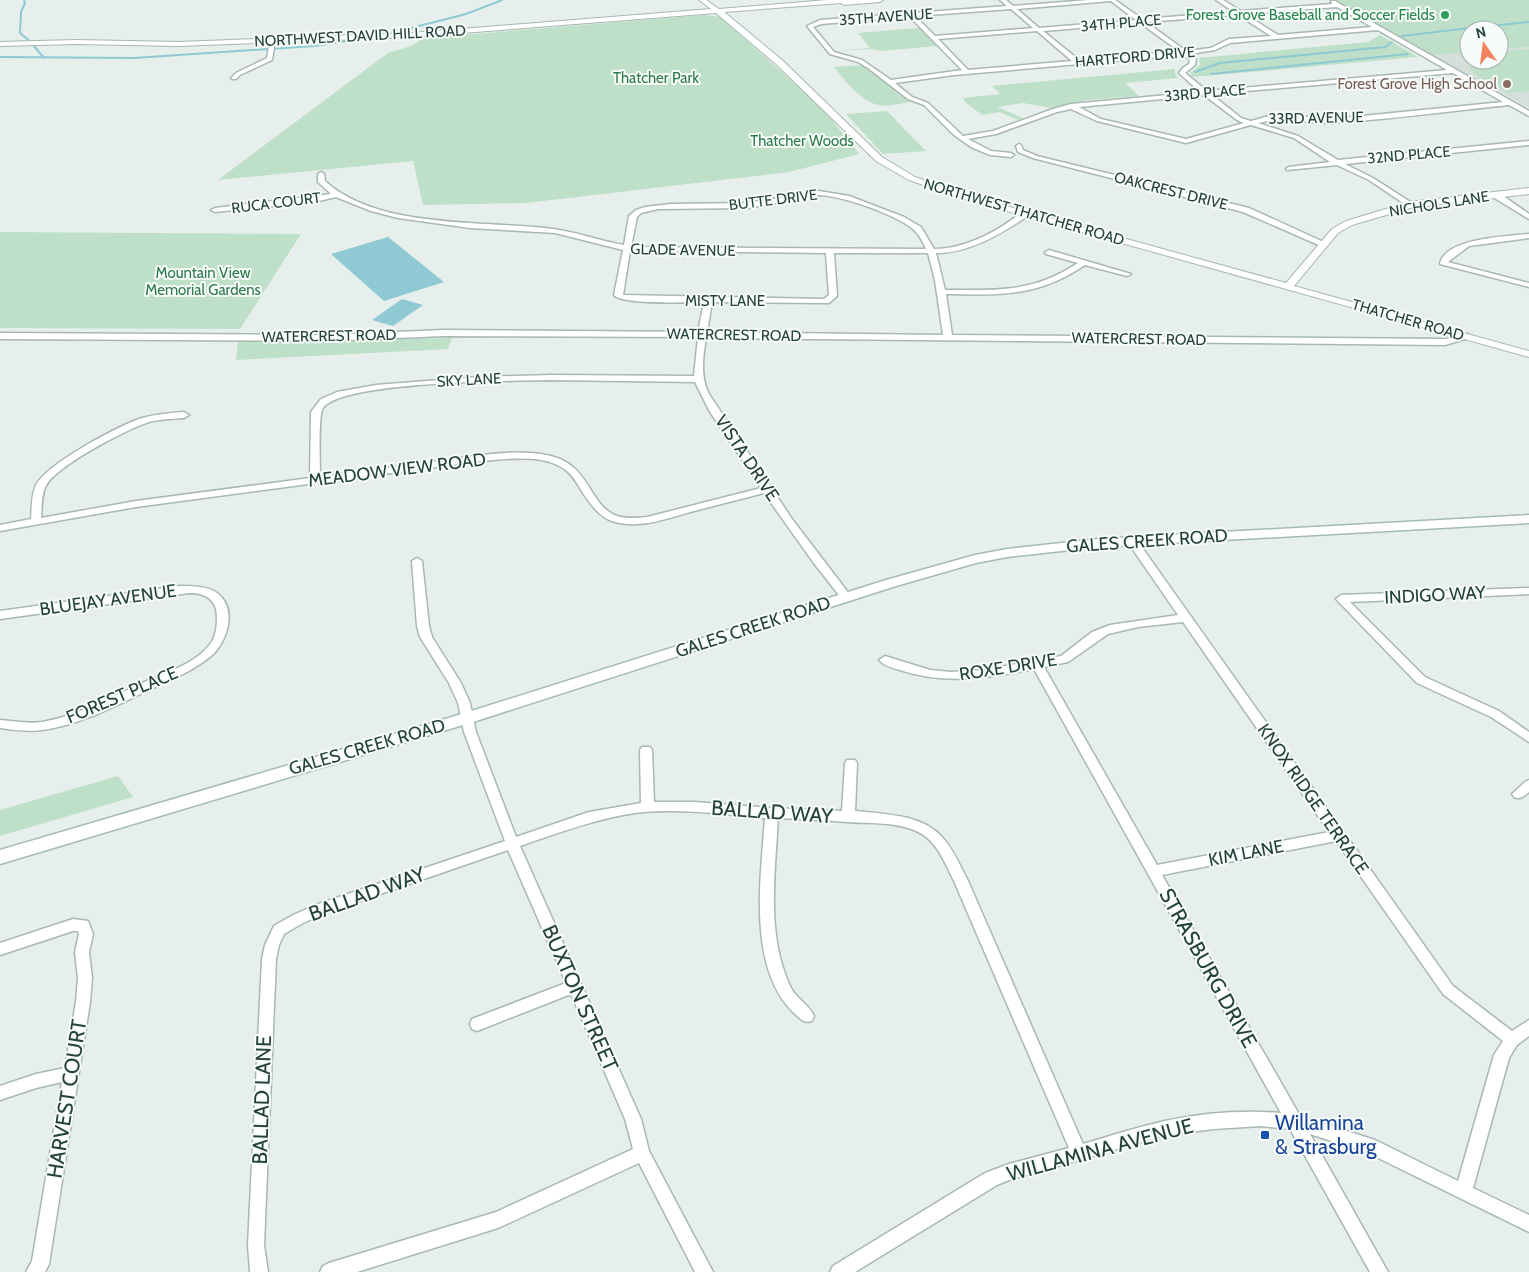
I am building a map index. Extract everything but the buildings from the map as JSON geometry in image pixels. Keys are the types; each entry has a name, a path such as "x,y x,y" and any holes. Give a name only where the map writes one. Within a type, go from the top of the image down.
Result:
{"main road":[{"name":"GALES CREEK ROAD","path":"0,857 467,718 928,572 1007,553 1098,543 1529,519"}],"street":[{"name":"NORTHWEST THATCHER ROAD","path":"702,0 719,11 792,74 886,164 929,186 1288,287"},
{"name":"NORTHWEST DAVID HILL ROAD","path":"0,44 76,42 154,44 437,34 852,0"},
{"name":"NORTHWEST DAVID HILL ROAD","path":"719,11 880,0"},
{"path":"1003,0 1077,62"},
{"path":"1111,0 1185,53 1193,61 1192,65 1185,68 1183,74 1239,120 1296,137 1371,179 1409,205"},
{"name":"35TH AVENUE","path":"890,82 863,62 832,53 810,28 812,24 1111,0"},
{"path":"1219,0 1277,37"},
{"path":"1330,0 1529,114"},
{"name":"34TH PLACE","path":"933,38 1339,5"},
{"path":"911,15 967,72"},
{"name":"HARTFORD DRIVE","path":"890,82 967,72 1185,53 1213,49 1229,41 1379,28"},
{"path":"234,78 238,74 270,59 272,41"},
{"name":"33RD PLACE","path":"962,138 997,133 1071,106 1454,71"},
{"path":"890,82 910,98 926,104 962,138 980,150 1011,155"},
{"name":"33RD AVENUE","path":"1071,106 1099,120 1186,141 1276,117 1332,121 1510,102"},
{"name":"32ND PLACE","path":"1290,168 1529,143"},
{"name":"OAKCREST DRIVE","path":"1018,146 1020,151 1035,157 1246,210 1324,244"},
{"path":"322,174 323,184 336,195"},
{"name":"NICHOLS LANE","path":"1288,287 1335,231 1344,226 1409,205 1529,191"},
{"name":"BUTTE DRIVE","path":"626,249 633,216 642,210 683,206 750,206 805,194 826,193 845,197 908,222 919,230 937,267 948,337"},
{"name":"GLADE AVENUE","path":"336,195 376,210 466,226 556,231 626,249 930,252 980,242 992,237 1024,214"},
{"name":"RUCA COURT","path":"215,210 320,199 336,195"},
{"path":"1496,195 1529,217"},
{"path":"1529,236 1467,244 1455,250 1444,261 1444,264 1529,285"},
{"name":"MISTY LANE","path":"626,249 618,292 620,297 708,301 830,300 833,296 830,251"},
{"path":"1049,252 1127,274"},
{"path":"941,292 1003,292 1041,286 1067,275 1084,262"},
{"name":"THATCHER ROAD","path":"1288,287 1529,354"},
{"name":"VISTA DRIVE","path":"708,301 702,335 699,379 702,388 722,422 767,489 825,572 846,597"},
{"name":"WATERCREST ROAD","path":"0,336 324,338 444,333 1445,342 1468,337"},
{"name":"SKY LANE","path":"314,480 316,412 321,403 332,397 384,388 466,380 518,378 699,379"},
{"path":"36,522 38,490 44,480 57,468 128,426 156,418 184,414"},
{"name":"MEADOW VIEW ROAD","path":"0,528 136,504 482,458 514,456 539,458 568,467 602,512 612,518 628,522 647,520 767,489"},
{"name":"KNOX RIDGE TERRACE","path":"1132,541 1184,618 1448,990 1512,1040"},
{"name":"BUXTON STREET","path":"417,561 423,626 426,637 455,683 464,703 470,732 512,843 633,1119 642,1153 704,1272"},
{"name":"BLUEJAY AVENUE","path":"0,615 165,590 195,589 213,596 220,604 221,625"},
{"name":"INDIGO WAY","path":"1529,591 1341,599 1421,680 1495,714 1529,738"},
{"name":"ROXE DRIVE","path":"885,660 910,670 951,676 1037,664 1064,659 1079,651 1096,635 1115,628 1184,618"},
{"name":"FOREST PLACE","path":"0,724 28,727 43,726 63,721 120,698 196,663 216,644 221,625"},
{"name":"STRASBURG DRIVE","path":"1037,664 1379,1272"},
{"path":"646,750 648,807"},
{"path":"848,817 851,764"},
{"path":"1518,794 1529,785"},
{"name":"BALLAD WAY","path":"279,930 323,908 589,817 648,807 689,807 848,817 905,823 927,831 946,850 1078,1153"},
{"path":"772,813 766,908 772,958 784,992 807,1016"},
{"name":"KIM LANE","path":"1153,871 1338,835"},
{"name":"HARVEST COURT","path":"0,949 73,925 84,925 86,934 82,952 85,978 83,1002 40,1264 35,1272"},
{"name":"BALLAD LANE","path":"259,1272 256,1245 268,959 272,944 279,930"},
{"path":"477,1024 575,986"},
{"path":"1464,1190 1502,1054 1512,1040 1529,1027"},
{"path":"0,1092 72,1073"},
{"name":"WILLAMINA AVENUE","path":"838,1272 991,1179 1166,1128 1214,1122 1261,1119 1294,1122 1369,1145 1464,1190 1529,1224"},
{"path":"329,1272 498,1220 642,1153"}],"shaded area":[{"name":"Forest Grove High School","path":"1529,47 1529,108 1460,70 1509,70 1509,48"},
{"name":"Forest Grove High School","path":"1459,53 1459,69 1433,55"}],"green space":[{"name":"Forest Grove Baseball and Soccer Fields","path":"1336,0 1529,0 1529,47 1509,48 1509,20 1459,20 1459,53 1433,55"},
{"path":"705,15 720,17 824,110 859,154 789,172 526,203 423,205 413,161 218,180 388,53 411,46 424,38"},
{"path":"919,28 937,46 883,51 872,49 834,51 870,48 858,33"},
{"path":"1380,35 1418,57 1193,77 1190,73 1200,65 1199,58 1368,42"},
{"path":"1529,49 1529,91 1508,93 1480,78 1471,70 1509,70 1509,50"},
{"path":"864,65 901,96 913,101 886,106 871,103 853,89 834,67"},
{"path":"1175,69 1175,74 1178,78 1125,83 1139,96 1087,100 1050,108 1023,103 997,107 1023,118 1018,120 1000,112 982,115 965,102 963,98 1000,94 992,86"},
{"path":"887,111 926,151 883,154 846,114"},
{"name":"Mountain View Memorial Gardens","path":"0,232 301,234 240,329 0,328"},
{"path":"452,338 448,349 236,360 238,342"},
{"path":"118,776 133,797 0,836 0,810"}],"water":[{"path":"388,237 444,282 384,301 331,254"},
{"path":"402,299 423,305 393,326 372,320"}],"waterway":[{"path":"24,0 25,3 21,12 20,33 32,43"},
{"path":"384,35 466,14 502,0"},
{"path":"1509,24 1529,22"},
{"path":"1402,36 1459,29"},
{"path":"43,57 134,58 314,46 366,38"},
{"path":"1195,72 1220,63 1385,47 1392,42"},
{"path":"33,45 43,57"},
{"path":"1211,74 1408,54"},
{"path":"0,57 43,57"}],"place":[{"name":"Forest Grove Baseball and Soccer Fields","path":"1445,15"},
{"name":"Forest Grove High School","path":"1507,84"},
{"name":"Willamina & Strasburg","path":"1265,1135"}],"park label":[{"name":"Thatcher Park","path":"656,78"},
{"name":"Thatcher Woods","path":"802,141"}]}
